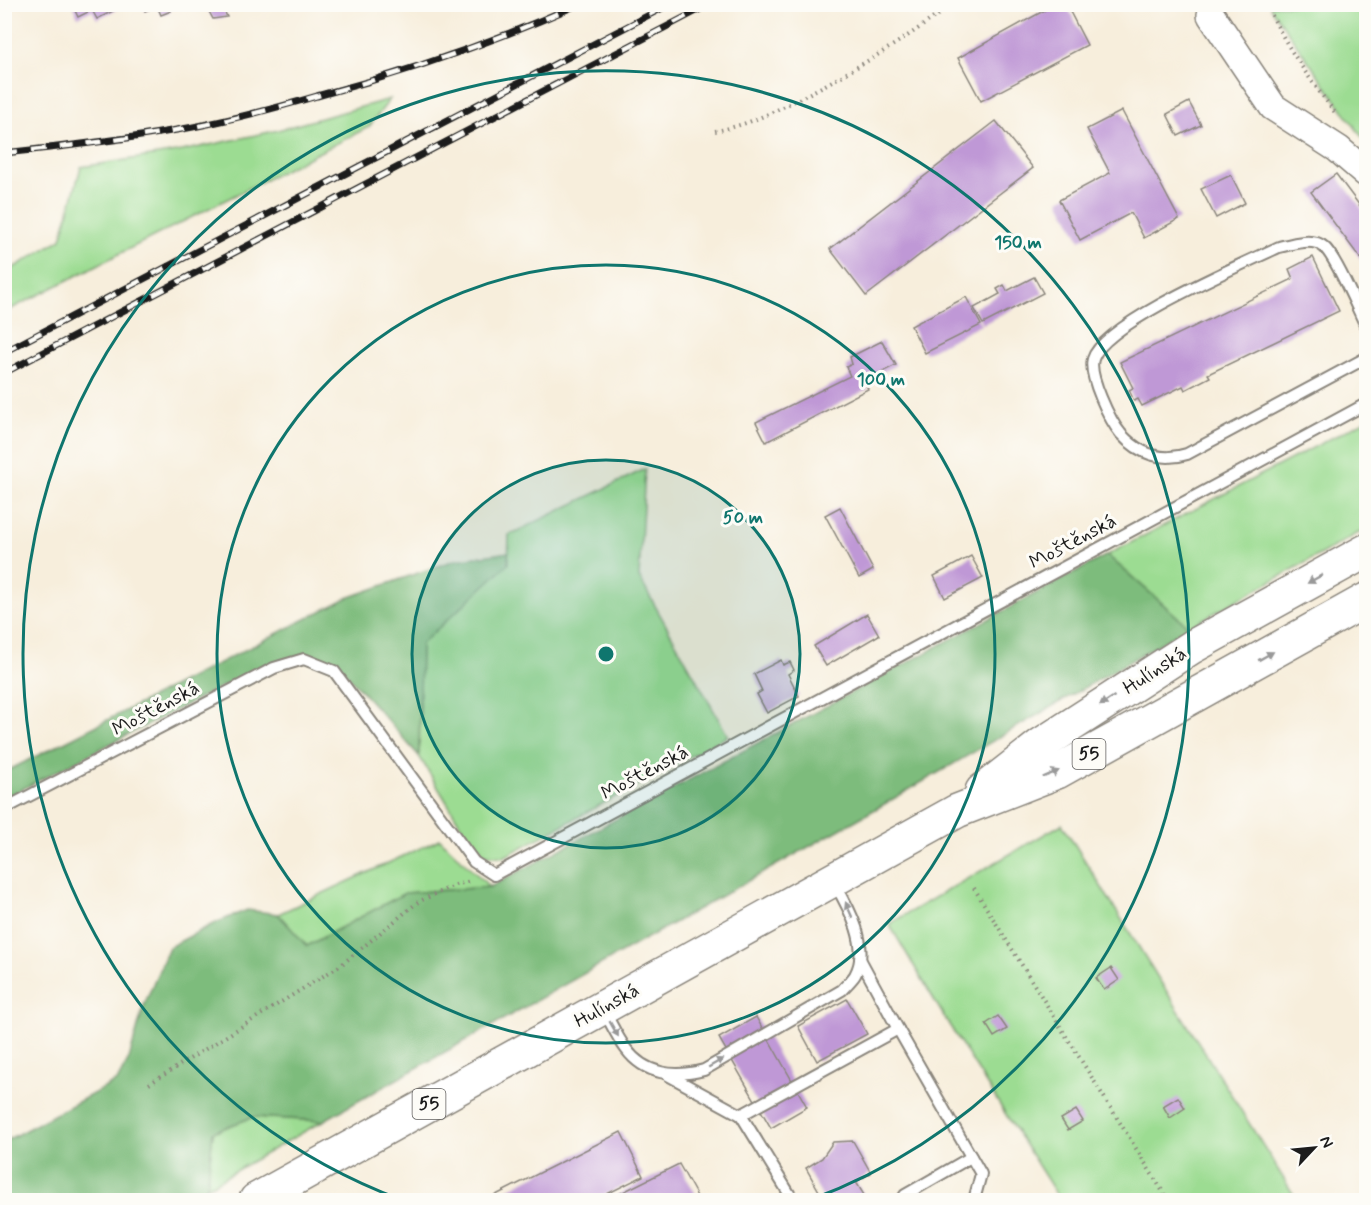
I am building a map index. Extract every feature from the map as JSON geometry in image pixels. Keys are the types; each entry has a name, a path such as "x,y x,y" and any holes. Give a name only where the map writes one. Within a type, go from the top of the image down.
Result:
{"main road":[{"name":"Hulínská","path":"957,811 1042,744 1192,647 1366,551"},
{"name":"Hulínská","path":"256,1200 957,811 1057,772 1366,600"}],"street":[{"path":"1211,15 1273,107 1338,149 1366,174"}],"lane":[{"path":"1366,326 1324,247 1312,242 1294,243 1279,247 1132,321 1102,343 1093,356 1091,367 1093,378 1121,434 1138,449 1158,458 1173,459 1215,440 1366,358"},
{"name":"Moštěnská","path":"4,809 274,668 304,659 334,671 474,862 494,875 1366,404"},
{"path":"668,1075 687,1075 704,1070 842,990 855,975 860,959 859,943 854,923 833,880"},
{"path":"860,959 981,1174 974,1200"},
{"path":"603,1008 626,1049 638,1062 668,1075 741,1115 793,1200"},
{"path":"741,1115 898,1029"},
{"path":"902,1200 905,1195 971,1157"}],"path":[{"path":"715,131 752,122 832,81 880,55 952,4"},
{"path":"1267,4 1281,34 1303,70 1338,116"},
{"path":"149,1084 341,965 418,902 452,886 494,875"},
{"path":"974,888 1168,1200"}],"green space":[{"path":"1274,5 1366,5 1366,143 1270,7"},
{"path":"390,99 369,127 5,312 5,273 61,239 81,167 177,152 274,131"},
{"path":"1366,420 1366,529 1189,627 1107,555"},
{"path":"645,469 639,577 728,736 504,857 485,855 469,839 419,756 421,644 508,564 509,535"},
{"path":"508,552 508,564 421,644 419,756 342,669 309,654 264,665 5,798 5,772 347,598 455,560"},
{"path":"1107,555 1189,627 881,806 323,1121 253,1117 213,1132 207,1187 182,1200 5,1200 5,1141 117,1081 129,1059 144,1005 169,947 213,924 247,910 278,914 307,946 405,893 490,887"},
{"path":"1062,824 1297,1200 1060,1200 948,1023 889,924"},
{"path":"440,839 490,887 405,893 307,947 278,914"},
{"path":"253,1117 323,1121 207,1187 213,1132"}],"building":[{"path":"72,4 117,4 119,8 97,19 92,10 78,17"},
{"path":"142,4 168,4 171,11 161,15 157,6 145,11"},
{"path":"205,4 221,4 227,17 213,19"},
{"path":"1056,4 1066,4 1087,45 981,101 958,58"},
{"path":"1189,102 1201,125 1178,136 1167,114"},
{"path":"1122,111 1179,219 1144,238 1131,213 1080,240 1059,200 1110,173 1087,129"},
{"path":"996,121 1033,168 866,296 830,249"},
{"path":"1336,174 1366,214 1366,266 1311,192"},
{"path":"1231,175 1245,203 1216,218 1201,189"},
{"path":"1313,257 1339,311 1208,374 1210,377 1185,390 1183,386 1142,406 1138,399 1134,401 1129,390 1133,388 1120,362 1293,279 1289,269"},
{"path":"1034,277 1043,293 983,324 974,308 1000,294 997,289 1004,285 1007,291"},
{"path":"966,297 981,325 925,353 911,326"},
{"path":"882,341 896,365 864,381 868,389 766,442 756,422 850,376 846,367 852,364 850,357"},
{"path":"840,507 873,570 859,578 825,515"},
{"path":"971,556 983,578 945,598 934,576"},
{"path":"867,614 879,635 826,666 814,646"},
{"path":"781,660 783,665 790,662 794,670 788,674 799,696 767,713 757,694 762,691 754,674"},
{"path":"1111,968 1119,980 1104,990 1096,978"},
{"path":"847,999 867,1034 817,1061 798,1026"},
{"path":"998,1016 1007,1029 994,1037 986,1024"},
{"path":"756,1017 807,1107 771,1128 719,1038"},
{"path":"1178,1097 1185,1108 1170,1118 1163,1106"},
{"path":"1076,1110 1083,1121 1068,1130 1061,1119"},
{"path":"621,1132 643,1176 595,1200 486,1200"},
{"path":"853,1141 871,1173 856,1182 867,1200 824,1200 806,1168 822,1158 833,1142"},
{"path":"679,1164 699,1200 607,1200"}],"railway":[{"path":"4,153 150,135 263,111 384,77 450,55 579,4"},
{"path":"4,352 670,4"},
{"path":"4,373 710,4"}]}
